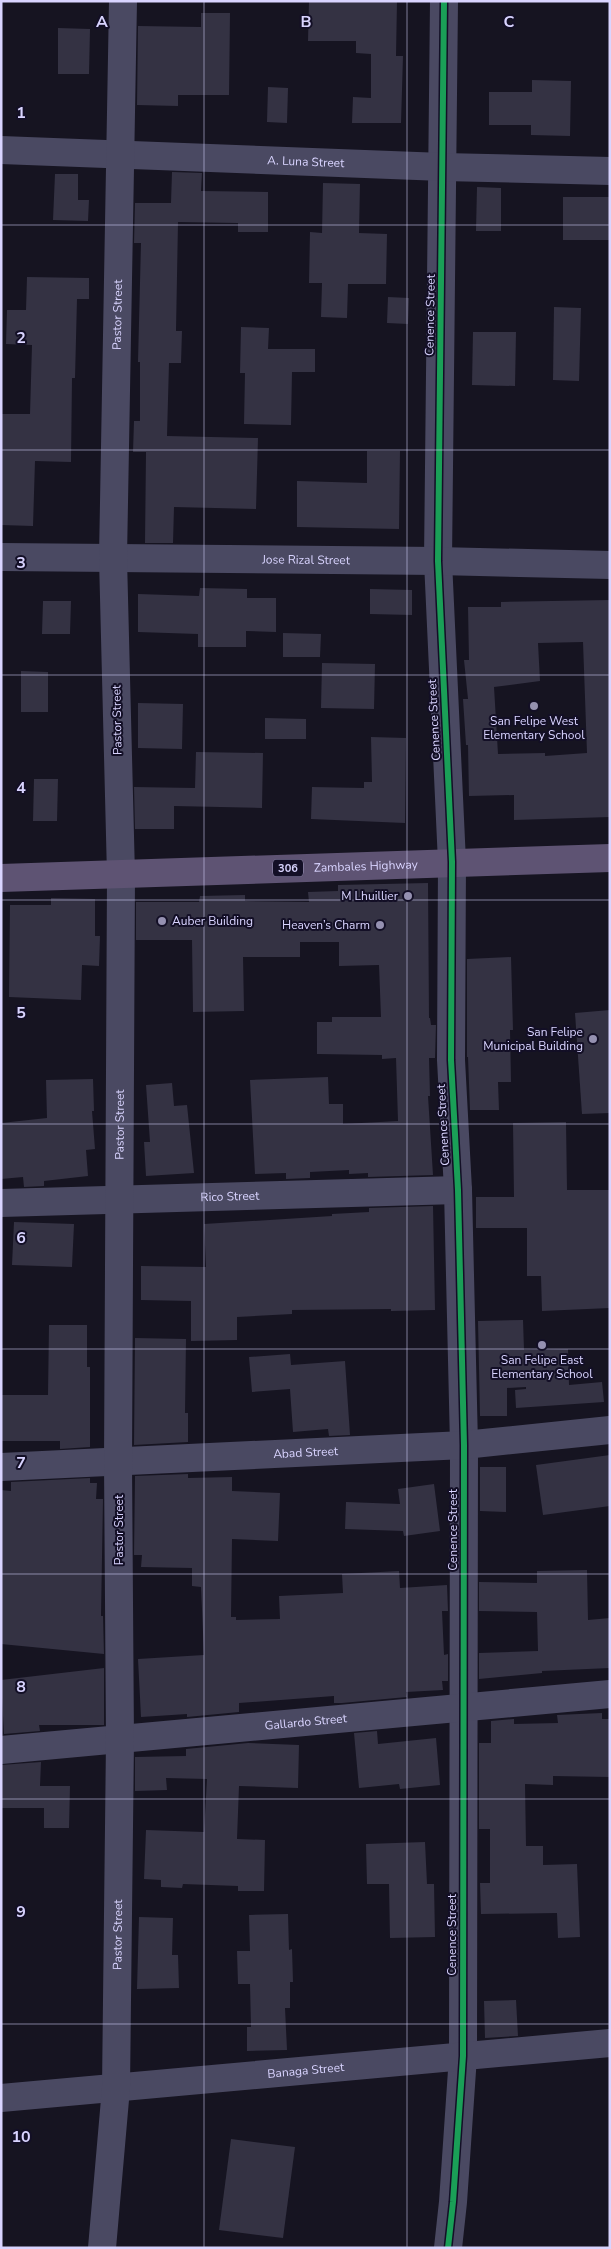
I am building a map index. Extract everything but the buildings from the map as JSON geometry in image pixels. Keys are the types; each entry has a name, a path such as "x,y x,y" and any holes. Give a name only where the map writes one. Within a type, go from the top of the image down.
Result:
{"main road":[{"name":"Zambales Highway","path":"1,878 610,858"}],"street":[{"name":"Pastor Street","path":"102,2248 116,2088 120,1740 118,1463 121,875 113,558 123,1"},
{"name":"Cenence Street","path":"444,1 438,561 452,862 451,1060 458,1190 464,1445 463,2056 448,2248"},
{"name":"A. Luna Street","path":"1,150 443,167 610,170"},
{"name":"Jose Rizal Street","path":"1,557 438,561 610,565"},
{"name":"Rico Street","path":"1,1203 458,1190"},
{"name":"Abad Street","path":"1,1467 118,1463 464,1445 610,1430"},
{"name":"Gallardo Street","path":"1,1750 610,1694"},
{"name":"Banaga Street","path":"1,2098 610,2043"}],"cycle path":[{"path":"444,1 438,561 452,862 451,1060 458,1190 464,1445 463,2056 448,2248"}],"place":[{"name":"San Felipe West Elementary School","path":"534,706"},
{"name":"M Lhuillier","path":"408,896"},
{"name":"Auber Building","path":"162,921"},
{"name":"Heaven’s Charm","path":"380,925"},
{"name":"San Felipe Municipal Building","path":"593,1039"},
{"name":"San Felipe East Elementary School","path":"542,1345"}]}
